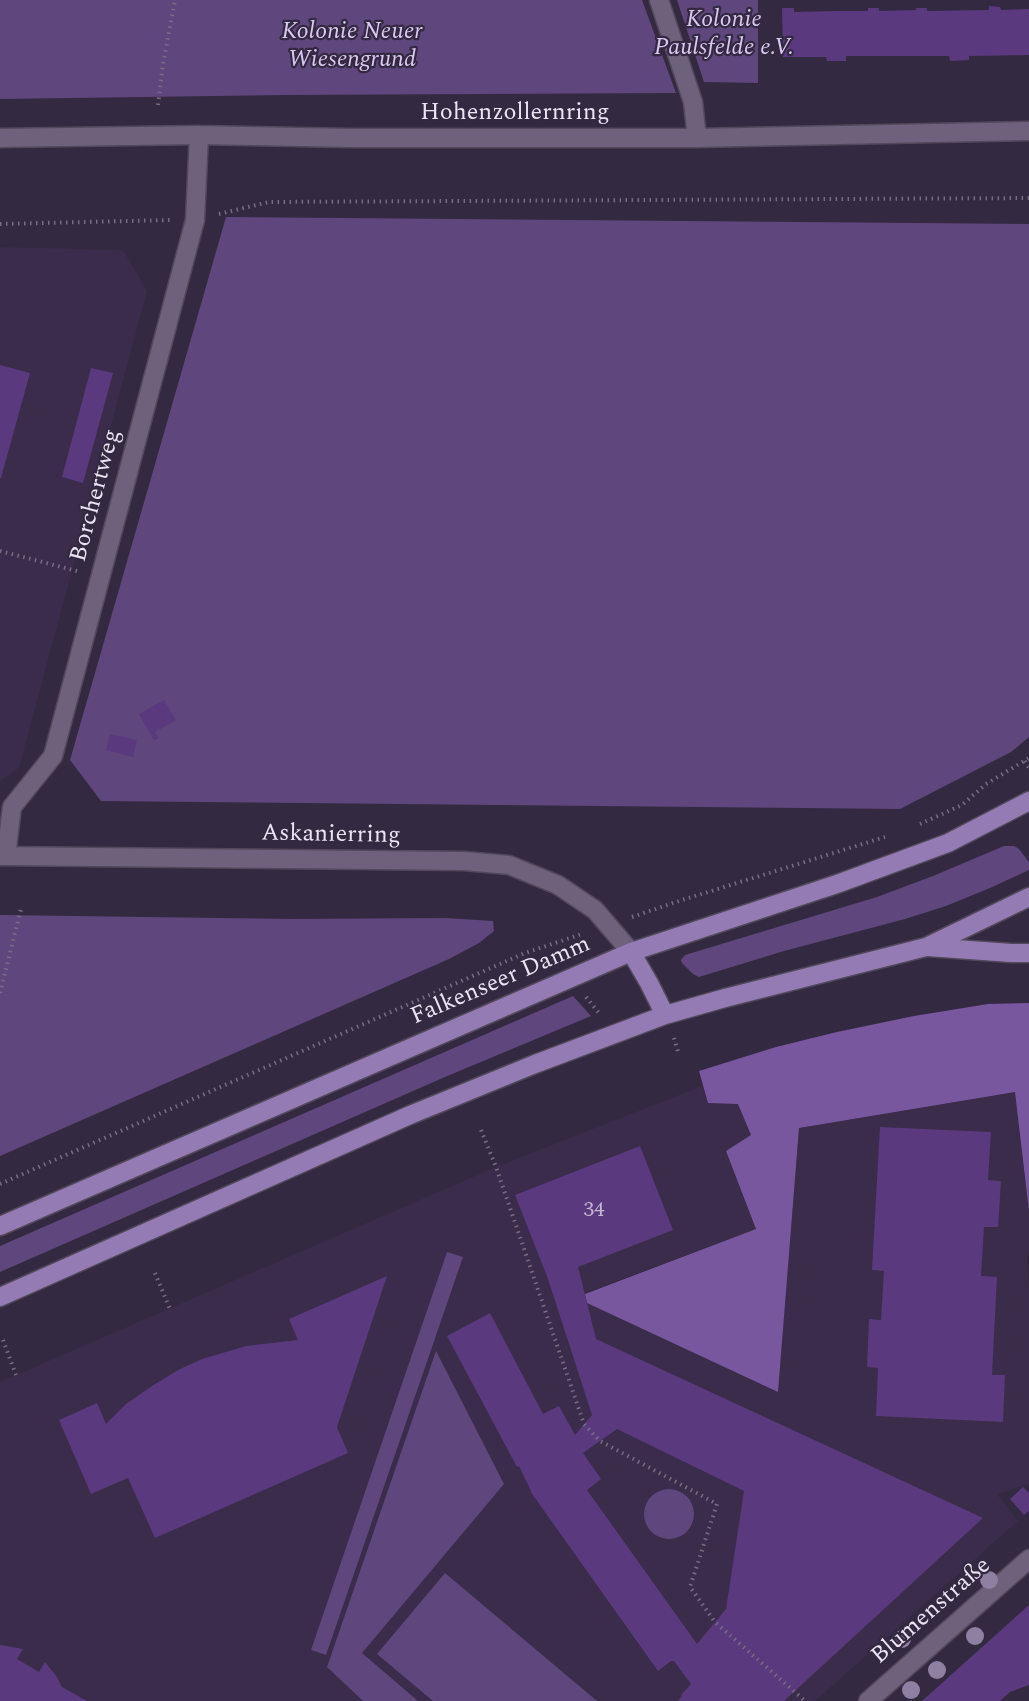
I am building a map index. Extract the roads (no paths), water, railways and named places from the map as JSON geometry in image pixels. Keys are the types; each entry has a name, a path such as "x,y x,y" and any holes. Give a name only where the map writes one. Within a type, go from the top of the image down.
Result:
{"main road":[{"name":"Falkenseer Damm","path":"0,1226 631,952 837,884 948,843 1029,801"},
{"path":"0,1297 410,1115 535,1064 665,1015 926,947 1029,897"},
{"path":"926,947 1029,953"},
{"path":"631,952 665,1015"}],"street":[{"path":"659,0 693,102 697,138"},
{"name":"Hohenzollernring","path":"0,138 199,135 349,138 697,138 1029,131"},
{"name":"Borchertweg","path":"3,856 12,807 53,756 195,220 199,135"},
{"name":"Askanierring","path":"3,856 464,861 508,865 558,885 595,910 631,952"},
{"name":"Blumenstraße","path":"868,1701 1029,1559"}],"park label":[{"name":"Kolonie Paulsfelde e.V.","path":"724,35"},
{"name":"Kolonie Neuer Wiesengrund","path":"352,47"}]}
